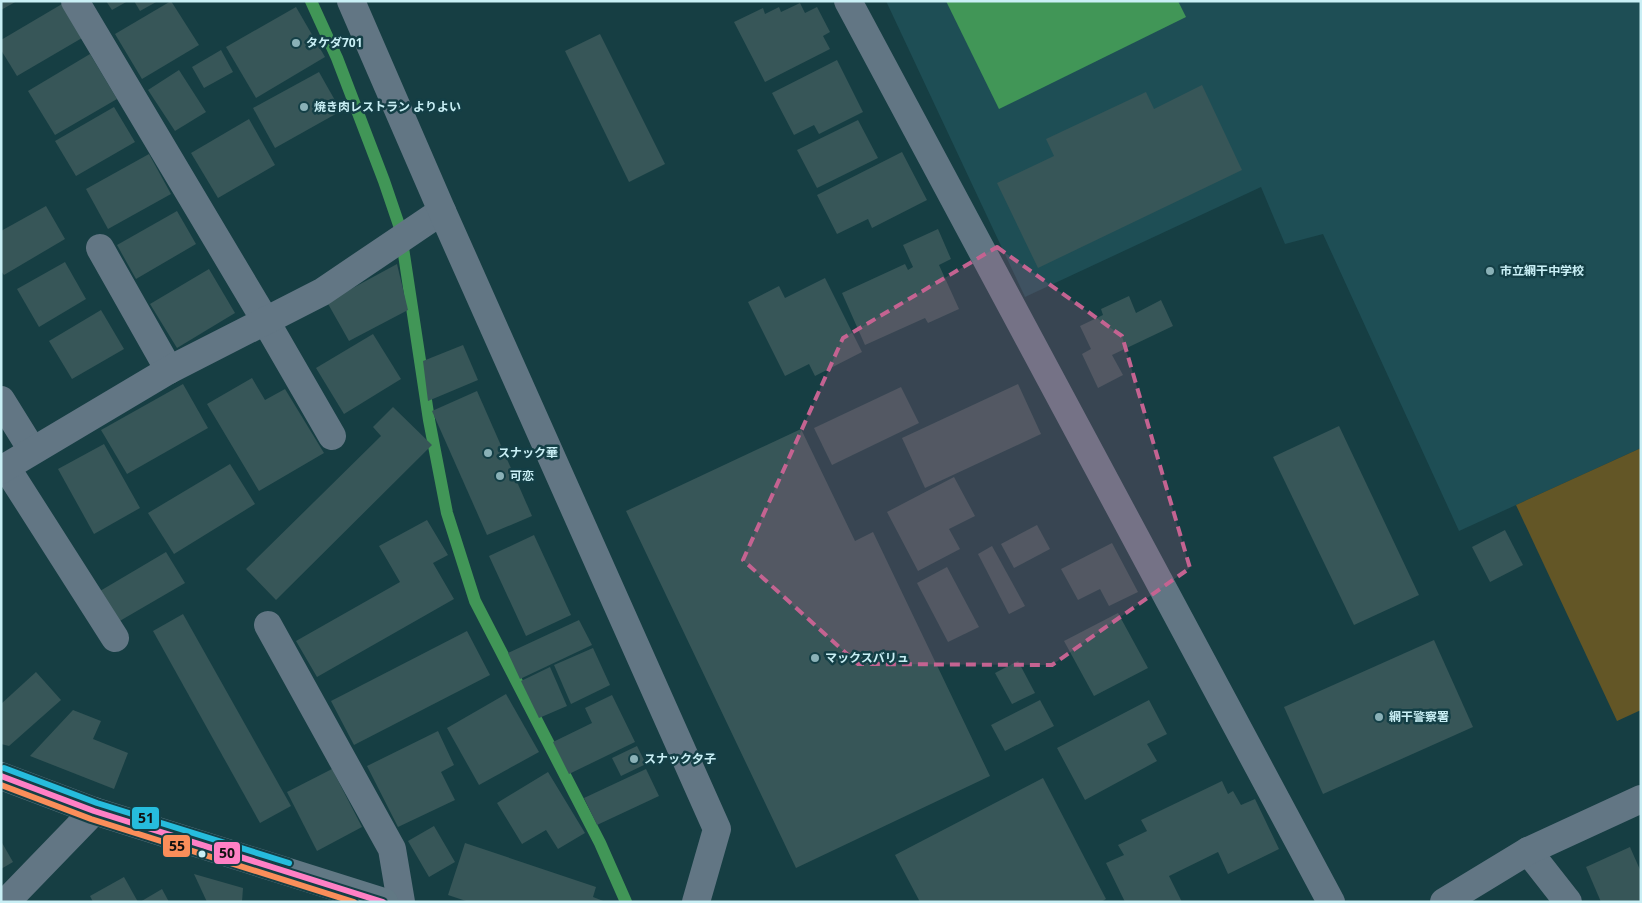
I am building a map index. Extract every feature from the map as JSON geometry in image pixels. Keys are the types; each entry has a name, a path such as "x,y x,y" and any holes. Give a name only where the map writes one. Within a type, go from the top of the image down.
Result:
{"main road":[{"path":"1,776 94,811 384,902"}],"street":[{"path":"75,1 332,436"},
{"path":"352,1 442,211 718,829 696,902"},
{"path":"848,1 1331,902"},
{"path":"114,638 4,468 169,370 322,292 442,211"},
{"path":"100,248 169,370"},
{"path":"1,400 32,450"},
{"path":"268,625 392,849 401,902"},
{"path":"1444,902 1528,851 1641,799"},
{"path":"6,902 94,811"},
{"path":"1528,851 1568,902"}],"highlighted area":[{"path":"997,247 1122,336 1190,568 1052,665 858,664 743,560 843,338"}],"shaded area":[{"name":"市立網干中学校","path":"886,1 1641,1 1641,448 1459,531 1323,234 1285,244 1261,187 1025,297"},
{"path":"946,1 1178,1 1186,17 999,109"},
{"path":"1641,448 1641,710 1617,721 1516,505"}],"building":[{"path":"1,1 17,1 1,10"},
{"path":"106,1 128,1 112,10"},
{"path":"134,1 158,1 140,11"},
{"path":"171,1 199,45 142,79 115,34"},
{"path":"800,3 805,13 817,7 830,32 823,36 830,49 765,82 734,22 763,8 765,14 779,7 781,12"},
{"path":"62,4 82,38 17,76 1,50 1,40"},
{"path":"296,7 325,57 256,98 226,47"},
{"path":"600,34 665,164 629,182 565,51"},
{"path":"221,50 233,72 204,88 192,67"},
{"path":"90,54 117,99 55,135 28,91"},
{"path":"837,60 863,112 819,134 814,125 794,135 772,93"},
{"path":"179,70 206,112 175,131 148,90"},
{"path":"319,72 341,111 275,148 253,108"},
{"path":"1202,85 1242,170 1038,268 997,183 1054,156 1046,139 1146,92 1154,109"},
{"path":"114,107 135,142 76,176 55,141"},
{"path":"249,119 275,165 218,198 191,153"},
{"path":"858,120 878,158 817,188 797,150"},
{"path":"902,152 927,200 872,228 868,219 837,234 817,195"},
{"path":"149,154 171,194 108,229 86,189"},
{"path":"46,206 65,239 4,275 1,271 1,231"},
{"path":"177,211 196,244 136,279 117,245"},
{"path":"938,229 951,259 939,265 959,309 928,323 925,318 865,345 842,293 905,264 908,270 913,267 903,245"},
{"path":"65,262 86,299 39,327 17,289"},
{"path":"397,264 408,310 349,341 327,302"},
{"path":"209,269 235,313 177,348 150,304"},
{"path":"825,278 862,352 815,376 809,364 785,376 748,302 779,286 785,298"},
{"path":"1129,296 1136,313 1161,300 1173,326 1112,355 1123,375 1098,388 1082,354 1091,349 1080,326 1103,315 1101,309"},
{"path":"101,310 124,349 72,379 49,341"},
{"path":"373,334 401,379 344,414 316,368"},
{"path":"463,345 478,380 428,401 423,361"},
{"path":"252,378 265,400 285,389 324,453 259,491 207,404"},
{"path":"183,384 208,428 127,474 101,430"},
{"path":"1018,384 1041,434 925,488 902,438"},
{"path":"901,387 919,423 832,465 814,428"},
{"path":"477,391 532,516 487,535 432,411"},
{"path":"393,407 432,445 276,600 246,569 381,436 373,427"},
{"path":"1339,426 1419,595 1354,625 1273,457"},
{"name":"マックスバリュ","path":"801,429 855,541 873,532 990,776 796,868 626,511"},
{"path":"104,444 140,508 94,534 58,469"},
{"path":"230,464 255,504 174,554 148,513"},
{"path":"954,477 975,516 949,529 960,549 918,571 887,512"},
{"path":"427,520 448,555 433,563 454,599 317,677 296,641 400,582 379,546"},
{"path":"1037,525 1050,549 1014,568 1001,544"},
{"path":"1505,530 1523,565 1490,582 1472,547"},
{"path":"534,535 571,615 526,636 489,556"},
{"path":"1112,543 1138,592 1109,606 1100,589 1078,600 1061,569"},
{"path":"992,546 1025,606 1009,614 978,554"},
{"path":"166,552 185,583 118,622 100,591"},
{"path":"947,567 979,627 948,642 917,583"},
{"path":"1118,613 1148,668 1094,696 1064,641"},
{"path":"183,614 291,806 260,823 153,631"},
{"path":"579,620 592,645 520,679 508,653"},
{"path":"467,631 490,675 354,745 331,701"},
{"name":"網干警察署","path":"1434,640 1473,727 1323,794 1284,707"},
{"path":"593,648 610,685 571,704 554,665"},
{"path":"1018,661 1035,693 1012,704 995,673"},
{"path":"550,667 567,706 539,718 521,681"},
{"path":"36,672 61,700 9,746 1,744 1,704"},
{"path":"506,694 539,752 479,785 447,728"},
{"path":"612,695 635,742 569,774 553,742 592,723 585,708"},
{"path":"1040,700 1054,726 1005,751 991,725"},
{"path":"1149,700 1167,734 1147,744 1157,761 1085,800 1057,748"},
{"path":"73,710 101,721 93,739 128,753 114,789 30,756"},
{"path":"438,731 454,765 441,772 455,800 398,827 367,766"},
{"path":"637,746 646,764 621,776 612,758"},
{"path":"332,769 362,827 317,851 287,792"},
{"path":"646,769 659,796 597,825 584,798"},
{"path":"548,772 585,833 558,849 546,830 522,844 497,803"},
{"path":"1043,778 1106,899 1101,902 920,902 895,855"},
{"path":"1222,781 1228,794 1233,791 1241,805 1255,799 1279,849 1228,874 1218,852 1169,876 1182,902 1125,902 1106,863 1124,855 1118,845 1147,831 1141,820"},
{"path":"434,826 455,862 429,877 408,841"},
{"path":"1,841 13,862 1,869"},
{"path":"465,843 596,887 593,897 606,902 469,902 448,895"},
{"path":"1630,847 1641,872 1641,900 1638,902 1601,902 1586,867"},
{"path":"194,874 243,888 242,902 207,902"},
{"path":"124,877 138,902 93,902 90,896"},
{"path":"162,889 169,902 140,902"}],"waterway":[{"path":"311,1 337,58 400,228 429,420 447,513 475,601 600,843 626,902"}],"transit line":[{"name":"51","path":"4,768 97,803 289,863"},
{"name":"50","path":"1,776 94,811 383,902"},
{"name":"55","path":"1,785 91,819 354,902"}],"place":[{"name":"タケダ701","path":"296,43"},
{"name":"焼き肉レストラン よりよい","path":"304,107"},
{"name":"市立網干中学校","path":"1490,271"},
{"name":"スナック華","path":"488,453"},
{"name":"可恋","path":"500,476"},
{"name":"マックスバリュ","path":"815,658"},
{"name":"網干警察署","path":"1379,717"},
{"name":"スナック夕子","path":"634,759"}]}
